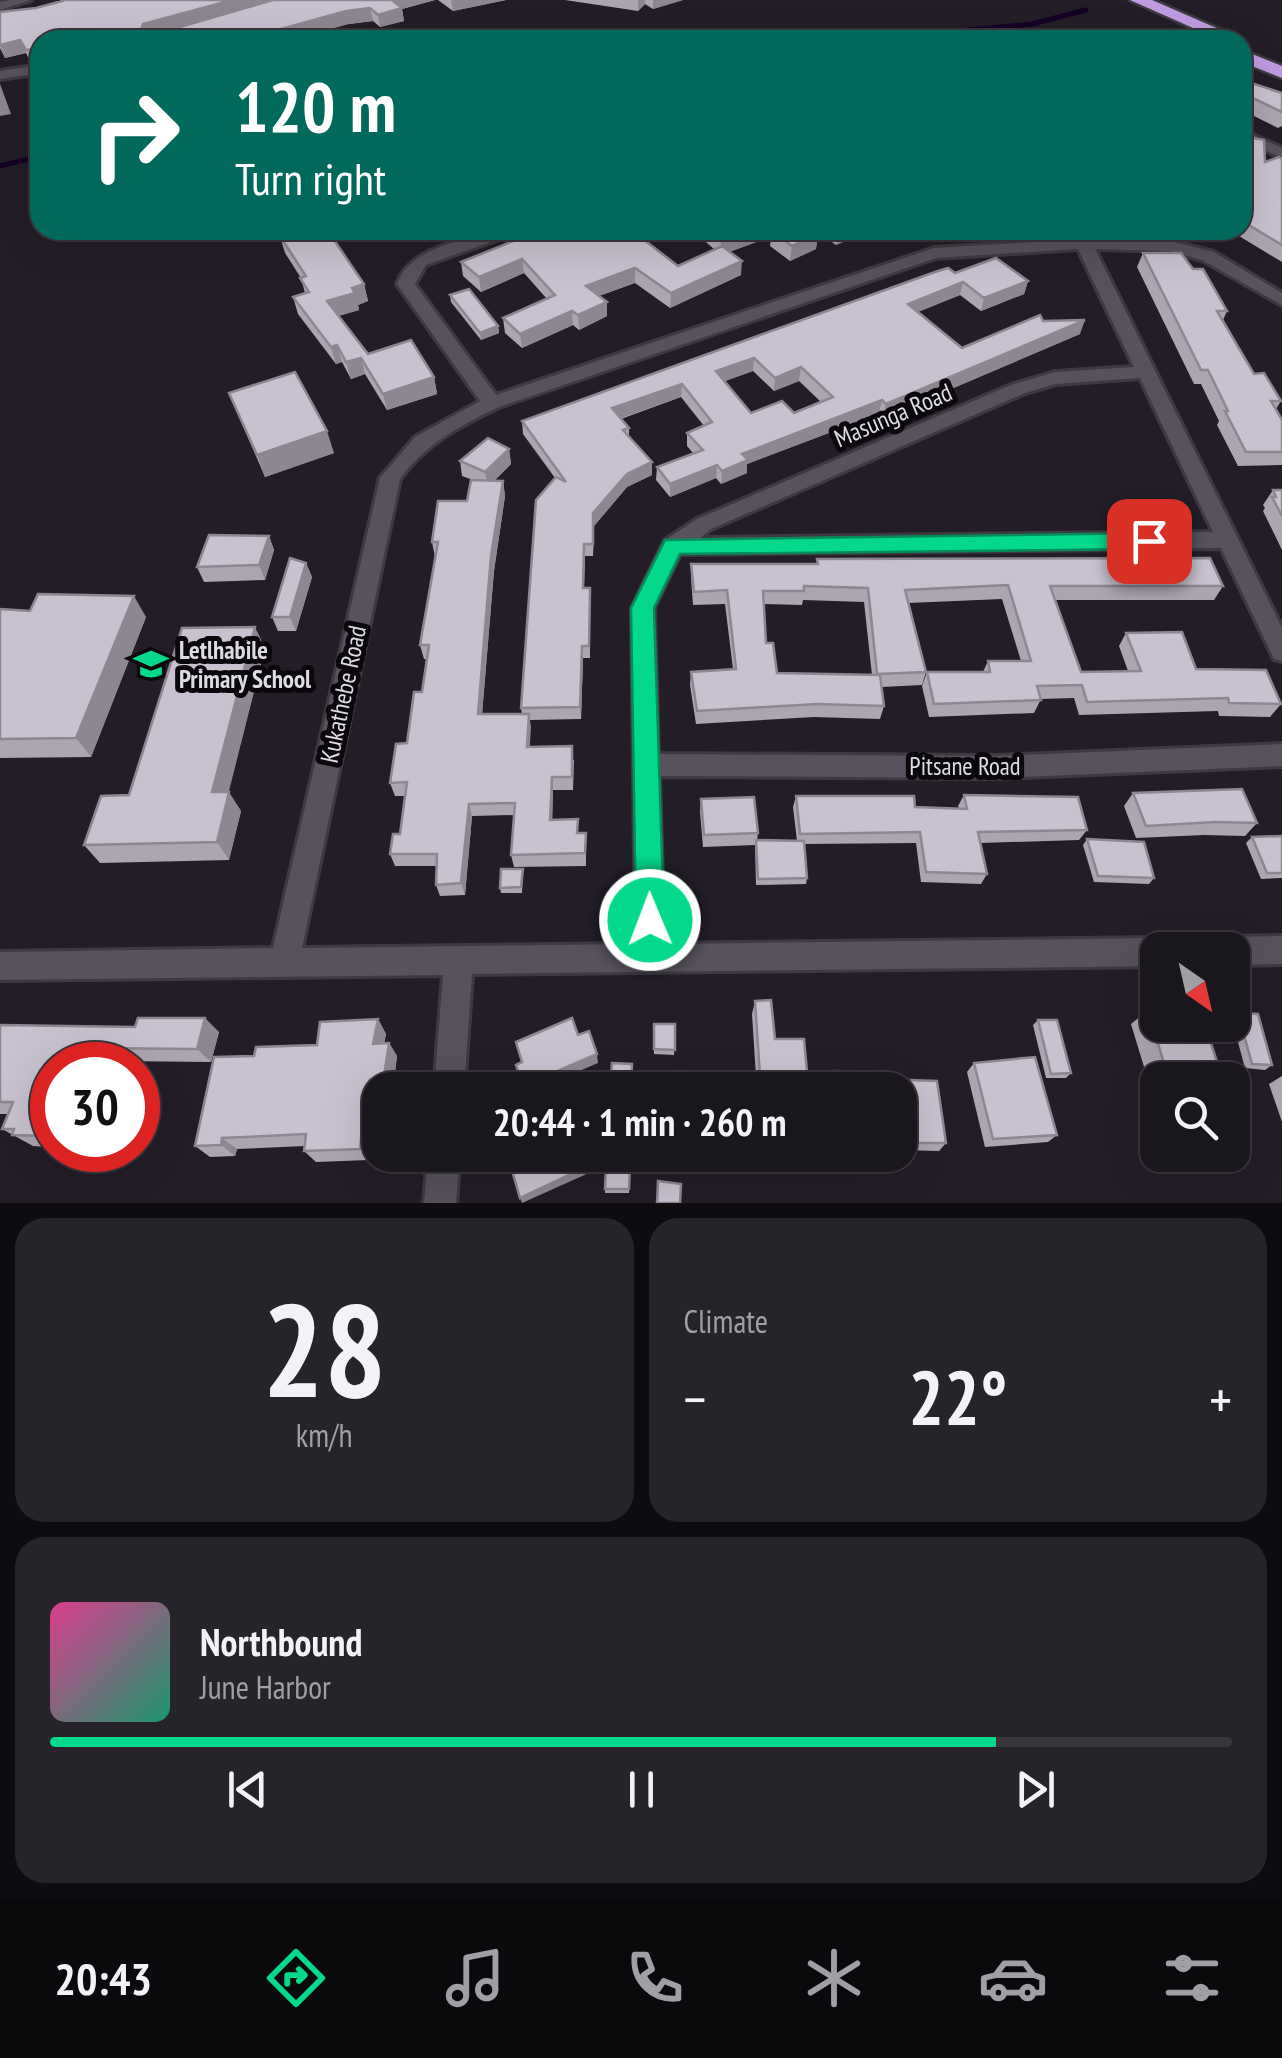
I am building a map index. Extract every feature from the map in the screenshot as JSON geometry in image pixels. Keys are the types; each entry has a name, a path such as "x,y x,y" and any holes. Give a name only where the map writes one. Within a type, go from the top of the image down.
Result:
{"highway":[{"path":"1132,3 1187,30"},
{"path":"1132,3 1207,30"},
{"path":"1252,47 1282,60"},
{"path":"1252,60 1282,72"}],"street":[{"path":"0,6 26,0"},
{"path":"0,75 30,70"},
{"path":"1252,139 1282,154"},
{"path":"484,240 420,260 410,271 406,284 492,403"},
{"path":"1084,244 1282,652"},
{"name":"Kukathebe Road","path":"285,961 390,478 442,426 492,403 906,260 960,250 1084,244 1170,246 1208,256 1282,300"},
{"name":"Masunga Road","path":"673,546 704,524 1018,388 1055,378 1146,372"},
{"path":"650,959 643,608 673,546 1228,540"},
{"name":"Pitsane Road","path":"648,765 996,766 1282,755"},
{"path":"1250,951 1282,950"},
{"path":"0,966 1140,952"},
{"path":"450,1072 459,961"},
{"path":"440,1203 443,1172"}],"building":[{"path":"232,0 143,24 141,30 30,30 30,50 26,50 20,40 0,45 0,12 62,1"},
{"path":"273,0 392,0 402,8 378,15 370,8 278,30 169,30"},
{"path":"1252,83 1282,93 1282,112 1252,98"},
{"path":"1252,138 1264,140 1265,162 1282,159 1282,245 1252,227"},
{"path":"283,240 334,240 364,284 352,288 355,293 327,301 368,354 411,340 434,377 383,394 361,358 346,362 337,345 331,347 293,297 309,292 300,278 306,276"},
{"path":"516,240 644,240 678,266 722,246 742,261 671,293 635,268 586,286 607,302 578,315 572,311 520,334 503,318 555,295 522,259 479,277 461,262"},
{"path":"784,240 805,240 792,246"},
{"path":"1143,253 1181,253 1193,269 1203,269 1227,311 1217,311 1254,374 1264,373 1281,401 1271,401 1282,420 1282,452 1246,452 1208,370 1201,370"},
{"path":"996,258 1028,281 984,298 963,282 908,304 962,348 1040,315 1043,321 1085,320 886,404 882,400 742,454 748,460 722,471 717,465 670,484 657,467 703,450 687,433 712,422 682,384 612,408 629,428 623,430 652,462 627,474 593,513 593,544 584,544 583,588 590,588 589,646 582,646 580,707 521,708 536,500 556,477 566,482 522,421 935,272 948,268 955,273","holes":["754,358 775,378 801,367 833,397 794,413 782,401 751,413 716,371"]},
{"path":"469,289 498,326 480,333 450,295"},
{"path":"295,372 327,431 257,455 229,393"},
{"path":"488,438 509,449 485,472 460,461"},
{"path":"471,480 503,481 491,556 478,714 529,714 527,747 572,746 572,777 552,777 550,820 578,819 577,833 586,833 585,853 511,855 515,803 469,804 461,883 436,885 437,854 390,854 393,834 400,834 407,782 390,783 396,744 407,743 414,692 422,692 429,645 420,645 438,542 432,542 438,501 467,501"},
{"path":"1273,490 1282,490 1282,516 1272,497 1276,497"},
{"path":"209,535 269,536 259,565 197,567"},
{"path":"290,558 306,563 290,617 272,617"},
{"path":"1210,558 1223,586 1050,586 1081,672 1141,671 1126,633 1182,632 1196,669 1266,670 1281,704 1229,703 1228,698 1087,702 1082,685 1037,686 1041,700 934,704 927,672 990,672 988,661 1031,661 1008,585 905,590 926,672 877,674 868,588 804,586 804,591 763,591 766,643 773,643 777,673 880,675 884,706 817,704 697,711 691,672 736,669 727,590 694,592 691,564 818,564 817,559"},
{"path":"38,594 134,596 76,738 0,739 0,609 30,611"},
{"path":"255,627 212,792 229,792 217,842 84,845 101,796 129,795 182,628"},
{"path":"1242,789 1257,823 1146,826 1133,793"},
{"path":"964,795 1078,797 1087,830 978,832 987,874 926,872 920,832 800,834 796,796 914,796 915,807 967,809"},
{"path":"754,797 758,833 704,835 701,799"},
{"path":"1282,836 1282,873 1267,873 1252,837"},
{"path":"1087,839 1144,842 1154,878 1098,876"},
{"path":"756,840 804,841 807,878 758,879"},
{"path":"501,869 523,869 521,887 500,888"},
{"path":"771,1000 775,1039 804,1039 807,1072 760,1072 755,1001"},
{"path":"1250,1014 1258,1014 1272,1065 1252,1064 1246,1042 1250,1042"},
{"path":"138,1018 205,1018 197,1049 160,1049 160,1042 30,1042 30,1136 12,1135 14,1129 2,1129 13,1102 0,1102 0,1025 135,1027"},
{"path":"572,1018 578,1035 589,1031 597,1054 555,1072 518,1072 516,1065 522,1062 516,1042"},
{"path":"378,1019 373,1044 389,1043 385,1072 362,1072 360,1149 304,1151 306,1134 222,1138 221,1145 195,1146 214,1057 254,1056 256,1047 317,1045 320,1022"},
{"path":"1038,1020 1057,1020 1071,1073 1051,1074"},
{"path":"654,1024 675,1024 675,1050 654,1049"},
{"path":"1158,1042 1211,1042 1217,1062 1164,1062"},
{"path":"1035,1057 1057,1135 993,1139 974,1063"},
{"path":"612,1063 632,1064 632,1072 611,1072"},
{"path":"917,1080 937,1081 946,1143 917,1143"},
{"path":"518,1172 576,1172 520,1198 513,1174"},
{"path":"606,1172 630,1172 629,1189 605,1189"},
{"path":"658,1181 681,1184 680,1203 657,1203"}],"waterway":[{"path":"971,30 1032,24 1086,10"},
{"path":"0,166 30,158"}],"place":[{"name":"Letlhabile Primary School","path":"151,664"}],"route":[{"path":"650,920 643,608 673,546 1149,541"}]}
